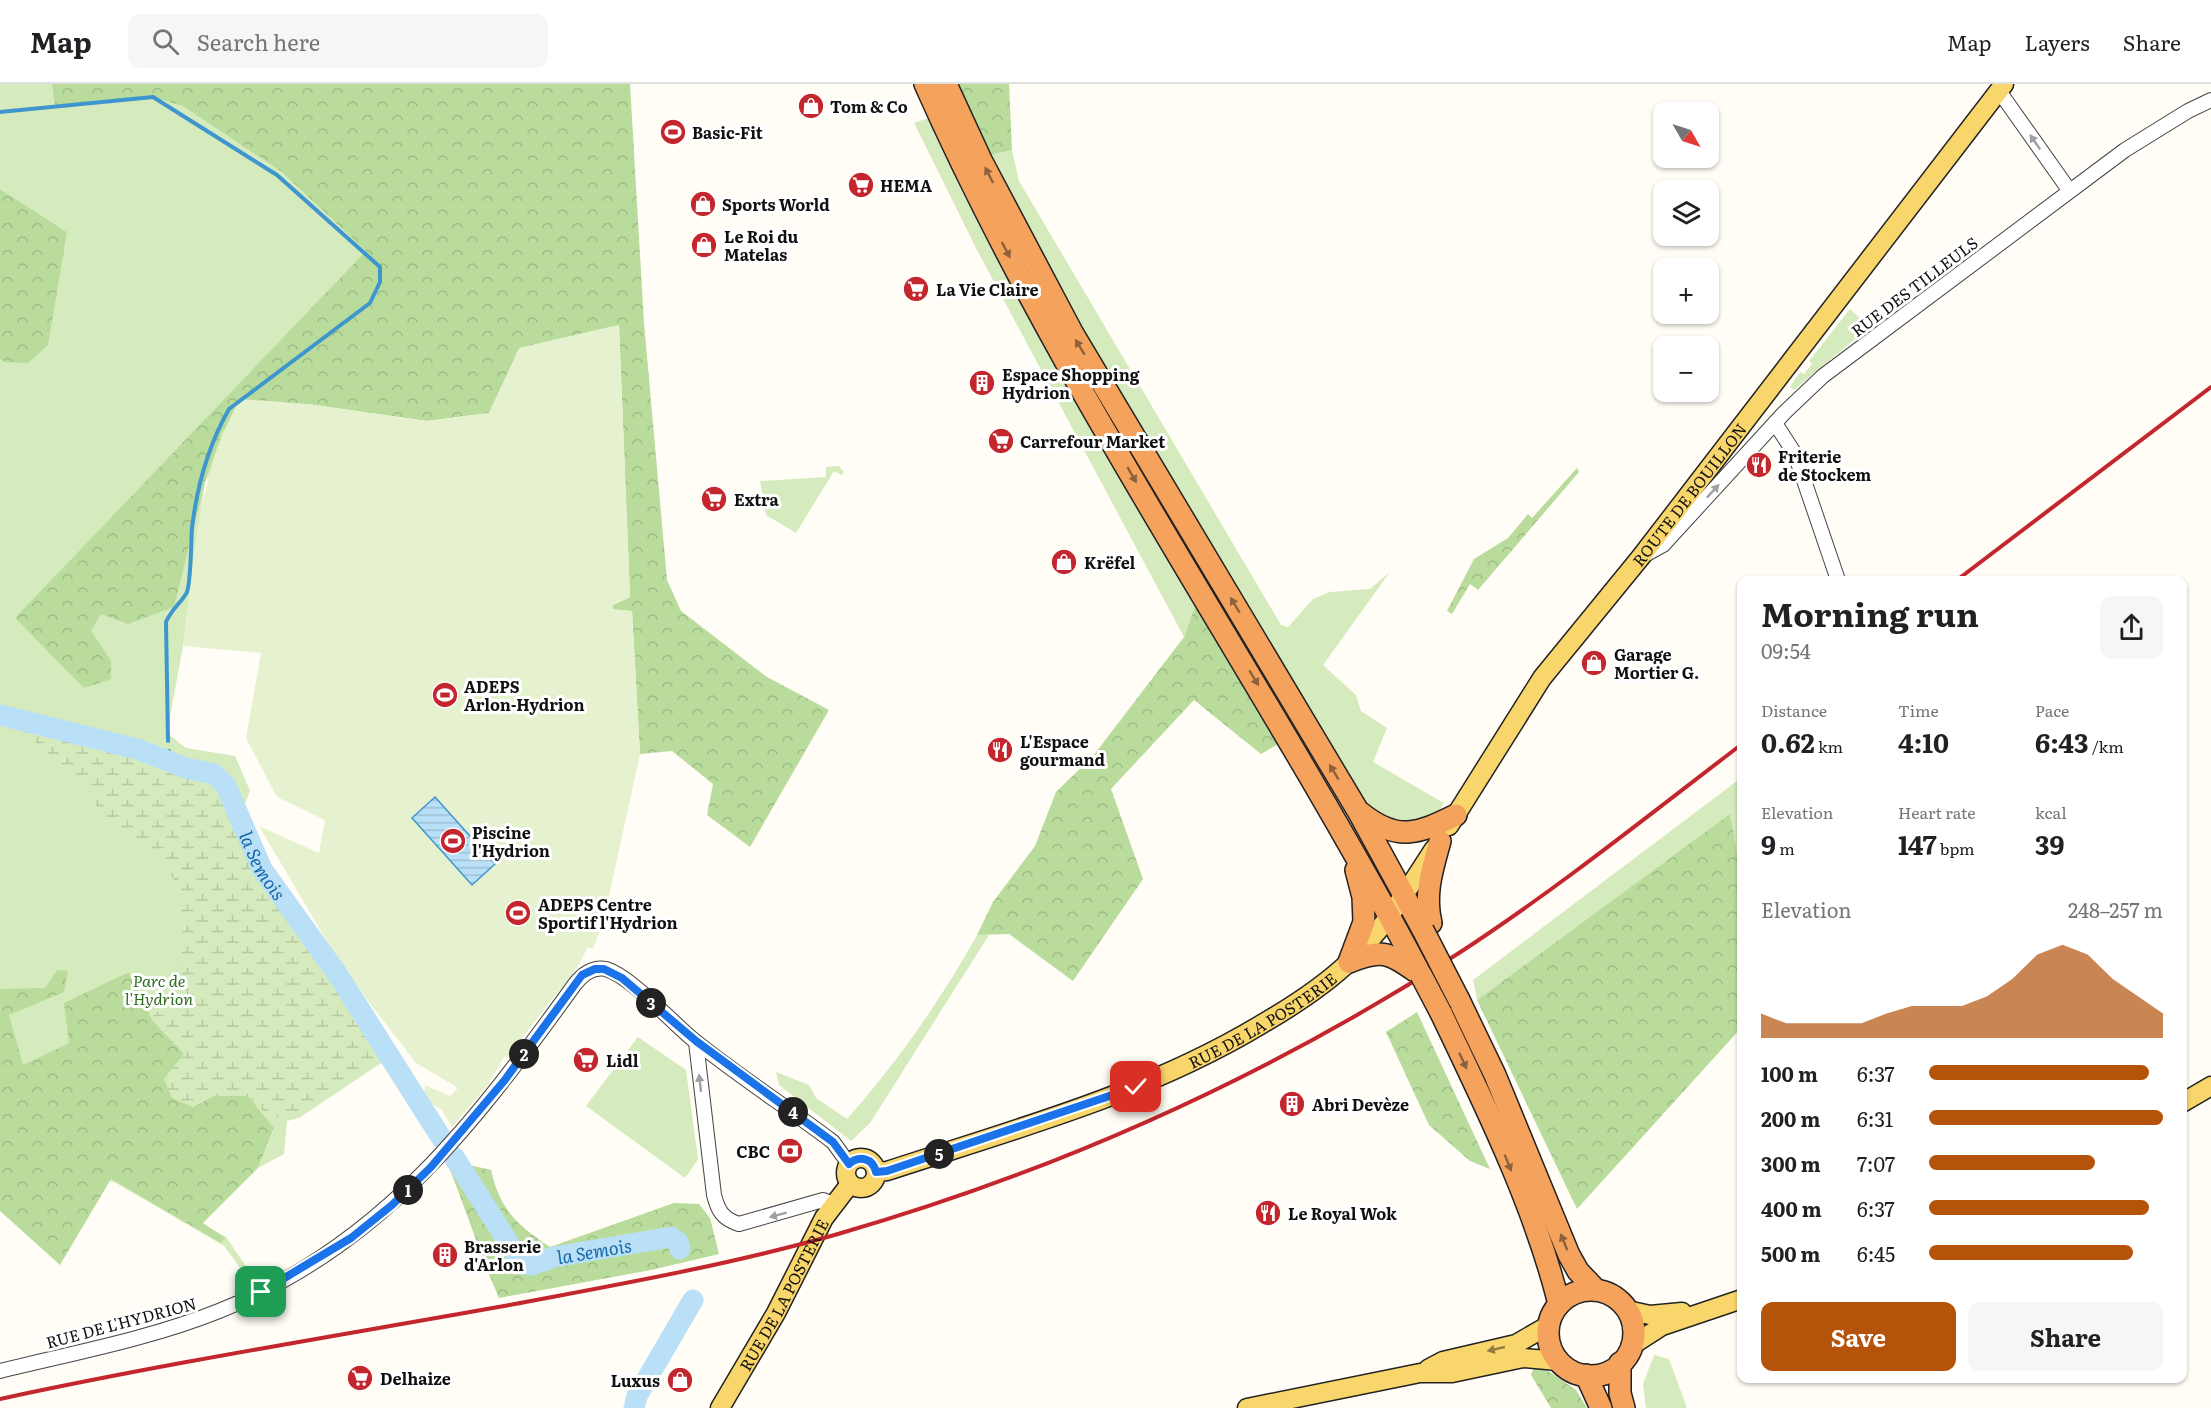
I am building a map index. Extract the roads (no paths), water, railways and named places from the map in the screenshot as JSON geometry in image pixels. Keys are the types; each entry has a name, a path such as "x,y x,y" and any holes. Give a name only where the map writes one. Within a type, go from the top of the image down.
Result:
{"highway":[{"path":"926,84 1001,242 1058,347 1358,858 1390,917 1398,949 1421,975 1441,1013 1486,1108 1549,1263 1559,1304"},
{"path":"946,84 986,170 1073,334 1358,811 1405,896 1427,927 1443,968 1495,1075 1578,1272 1596,1290 1619,1300 1627,1310 1633,1328 1620,1393 1624,1408"},
{"path":"1358,811 1371,822 1392,832 1411,834 1456,815"},
{"path":"1427,927 1428,889 1440,841"},
{"path":"1349,962 1364,922 1363,897 1356,870 1358,858"},
{"path":"1349,962 1372,952 1398,949"},
{"path":"1596,1290 1570,1295 1559,1304 1549,1325 1550,1344 1558,1361 1571,1370 1586,1375 1604,1373 1626,1355"},
{"path":"1586,1375 1601,1408"}],"main road":[{"name":"ROUTE DE BOUILLON","path":"1390,917 1542,678 1640,558 2001,87"},
{"name":"RUE DE LA POSTERIE","path":"720,1408 776,1313 833,1204 850,1184 857,1188 867,1187 874,1180 876,1172 887,1171 1048,1118 1177,1070 1298,1003 1349,962 1390,917"},
{"path":"2187,1100 2211,1086"},
{"path":"850,1184 846,1173 849,1164 858,1158 865,1159 874,1166 876,1172"},
{"path":"1626,1355 1662,1326 1737,1300"},
{"path":"1627,1310 1650,1315 1704,1310"},
{"path":"1420,1373 1443,1361 1516,1344 1549,1325"},
{"path":"1247,1408 1420,1373 1452,1373 1523,1358 1558,1361"}],"street":[{"path":"2001,87 2069,190"},
{"name":"RUE DES TILLEULS","path":"1640,558 1663,545 1780,418 1833,368 2069,190 2156,130 2211,100"},
{"path":"1763,397 1780,418 1795,454 1837,576"},
{"path":"1751,413 1780,418"},
{"name":"RUE DE L'HYDRION","path":"0,1371 140,1337 218,1312 249,1299 351,1238 392,1205 469,1124 582,975 595,969 604,969 622,978 696,1041 833,1142 849,1164"},
{"path":"696,1041 714,1195 718,1210 728,1220 739,1224 824,1200 833,1204"}],"water":[{"name":"Piscine l'Hydrion","path":"435,797 495,864 472,885 412,818"}],"waterway":[{"path":"0,112 153,97 277,175 380,267 380,282 370,303 229,409 215,437 204,467 197,497 187,592 166,622 168,741"},
{"name":"la Semois","path":"0,715 137,749 186,768 214,774 226,786 262,869 338,975 442,1139"},
{"path":"169,751 169,761"},
{"name":"la Semois","path":"454,1157 522,1264 531,1265 554,1257 671,1237 678,1242 680,1249"},
{"name":"la Semois","path":"634,1408 637,1396 693,1300"}],"railway":[{"path":"1962,576 2211,387"},
{"path":"0,1399 714,1265 838,1234 1001,1181 1159,1116 1312,1040 1386,998 1495,929 1737,748"}],"place":[{"name":"Tom & Co","path":"811,106"},
{"name":"Basic-Fit","path":"673,132"},
{"name":"HEMA","path":"861,185"},
{"name":"Sports World","path":"703,204"},
{"name":"Le Roi du Matelas","path":"704,245"},
{"name":"La Vie Claire","path":"916,289"},
{"name":"Espace Shopping Hydrion","path":"982,383"},
{"name":"Carrefour Market","path":"1001,441"},
{"name":"Friterie de Stockem","path":"1759,465"},
{"name":"Extra","path":"714,499"},
{"name":"Krëfel","path":"1064,562"},
{"name":"Garage Mortier G.","path":"1594,663"},
{"name":"ADEPS Arlon-Hydrion","path":"445,695"},
{"name":"L'Espace gourmand","path":"1000,750"},
{"name":"Piscine l'Hydrion","path":"453,841"},
{"name":"ADEPS Centre Sportif l'Hydrion","path":"518,913"},
{"name":"Lidl","path":"586,1060"},
{"name":"Abri Devèze","path":"1292,1104"},
{"name":"CBC","path":"790,1151"},
{"name":"Le Royal Wok","path":"1268,1213"},
{"name":"Brasserie d'Arlon","path":"445,1255"},
{"name":"Delhaize","path":"360,1378"},
{"name":"Luxus","path":"680,1380"}],"park label":[{"name":"Parc de l'Hydrion","path":"159,989"}]}
